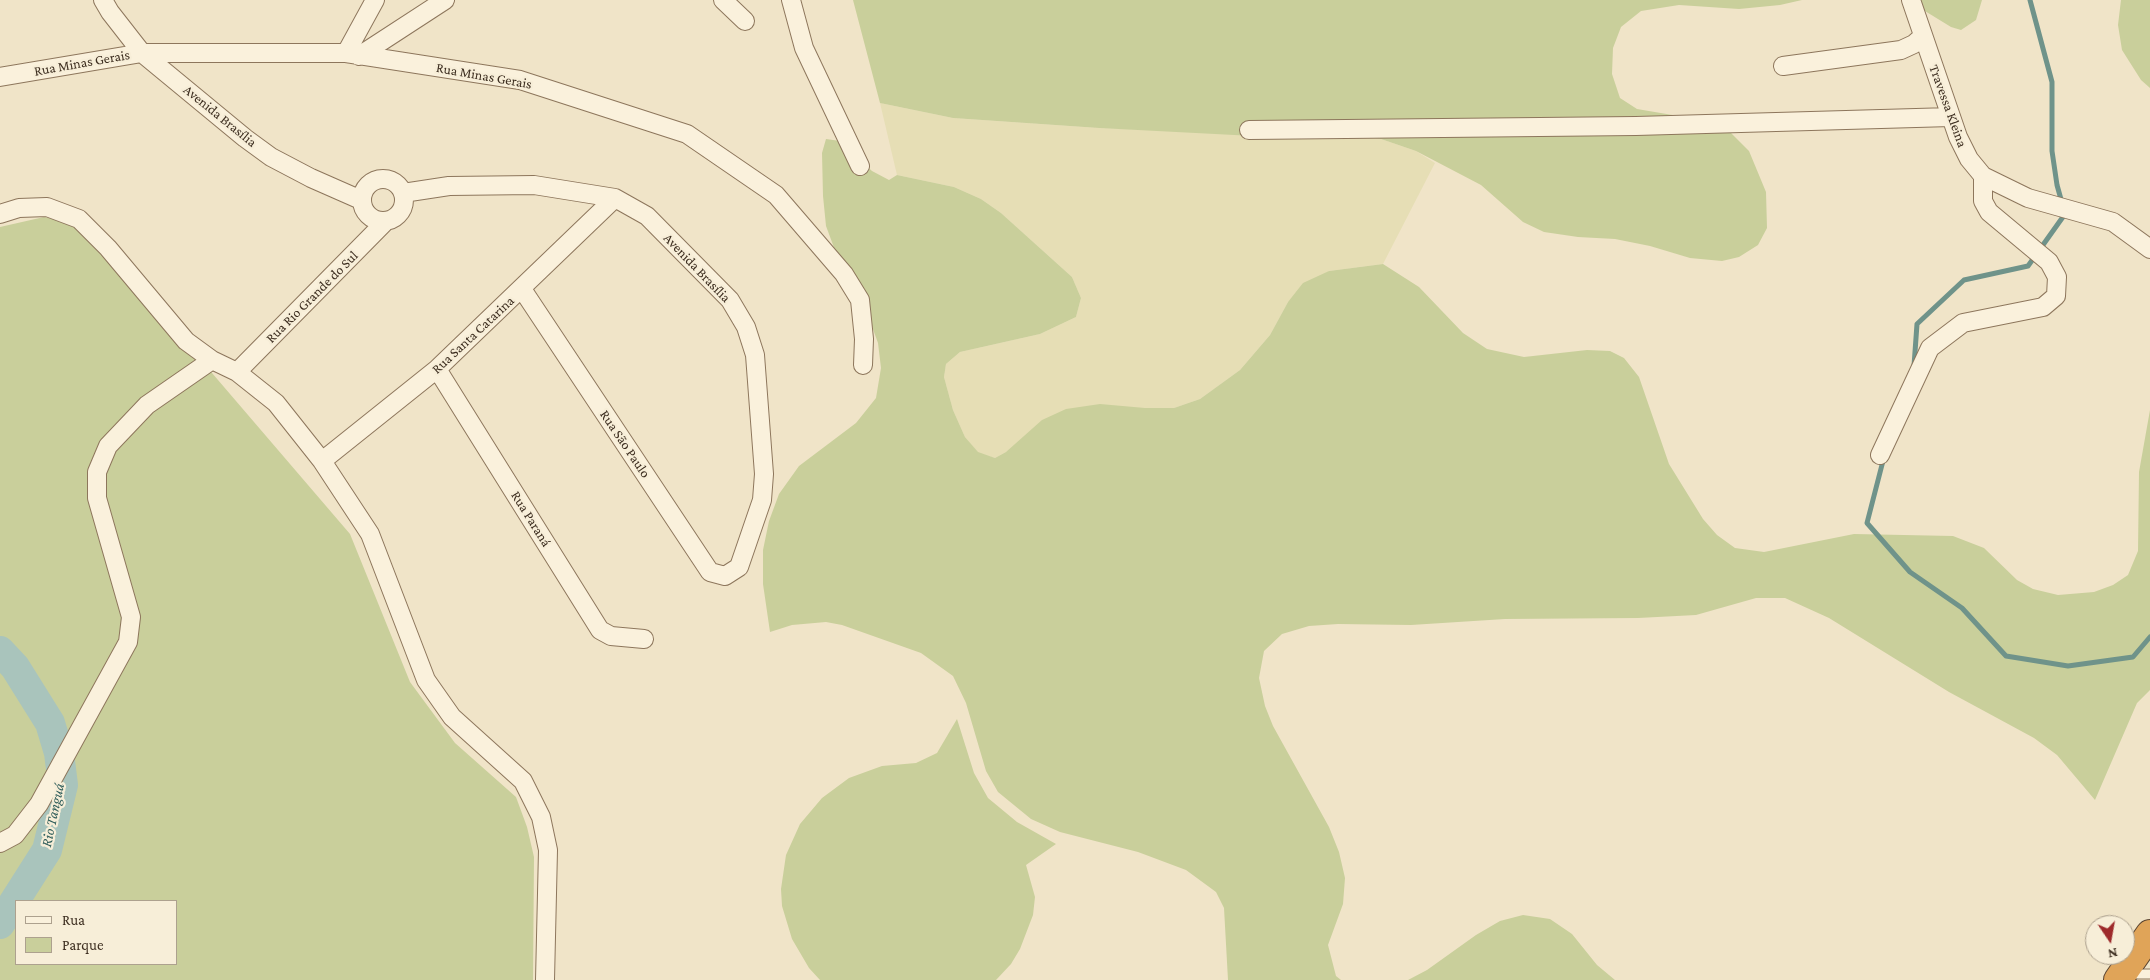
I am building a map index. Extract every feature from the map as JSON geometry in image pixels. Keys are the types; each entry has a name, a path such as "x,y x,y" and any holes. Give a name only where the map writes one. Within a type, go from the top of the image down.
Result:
{"highway":[{"path":"2120,977 2150,934"}],"street":[{"name":"Avenida Brasília","path":"103,0 110,12 142,52 245,138 272,157 312,178 362,200"},
{"path":"352,55 375,0"},
{"path":"352,55 445,0"},
{"path":"723,0 745,21"},
{"path":"791,0 804,48 860,166"},
{"name":"Travessa Kleina","path":"1911,0 1958,137 1969,159 1983,176 2028,198 2112,222 2150,248"},
{"path":"1783,66 1901,50 1914,44 1923,36"},
{"name":"Rua Minas Gerais","path":"0,77 142,52 352,55 520,80 686,134 776,195 844,274 860,300 864,339 863,365"},
{"path":"1249,130 1636,126 1951,117"},
{"path":"1880,455 1930,348 1962,323 2043,307 2056,296 2057,277 2049,262 1989,212 1983,201 1983,176"},
{"path":"380,180 394,182 403,194 402,208 399,214 386,221 379,221 366,214 362,200 367,186 380,180"},
{"name":"Avenida Brasília","path":"403,194 449,186 534,185 616,198 647,216 730,300 746,327 755,355 764,474 762,500 739,567"},
{"name":"Rua Santa Catarina","path":"322,461 437,369 522,290 616,198"},
{"path":"0,214 19,208 47,207 79,219 108,248 186,341 212,360 237,372 276,403 322,461 370,534 426,680 452,717 522,782 541,817 548,850 545,980"},
{"name":"Rua Rio Grande do Sul","path":"237,372 386,221"},
{"name":"Rua São Paulo","path":"522,290 710,572 725,576 739,567"},
{"path":"0,843 15,835 39,804 128,642 131,618 97,498 97,472 108,446 147,405 212,360"},
{"name":"Rua Paraná","path":"437,369 600,630 611,636 644,639"}],"lane":[{"path":"2120,977 2150,974"}],"shaded area":[{"path":"880,103 953,118 1099,128 1365,137 1381,139 1416,151 1435,163 1383,264 1329,271 1288,302 1270,335 1240,370 1200,399 1174,408 1145,408 1006,452 995,458 978,453 965,437 953,410 944,377 946,364 960,352 1040,334 1076,317 1081,298 1072,277 1001,213 981,199 954,187 897,175"}],"green space":[{"path":"853,0 1802,0 1780,5 1739,9 1679,5 1641,11 1621,27 1613,48 1612,74 1620,98 1637,109 1702,120 1731,133 1749,151 1766,192 1767,228 1758,245 1739,257 1722,261 1690,258 1650,246 1615,239 1578,237 1544,232 1523,222 1481,185 1416,151 1381,139 1365,137 1273,137 953,118 880,103"},
{"path":"1907,0 1982,0 1976,20 1961,30 1951,27"},
{"path":"2121,0 2150,0 2150,88 2141,80 2122,50 2118,25"},
{"path":"826,139 840,141 872,171 889,180 897,175 954,187 981,199 1001,213 1072,277 1081,298 1076,317 1040,334 960,352 946,364 944,377 953,410 965,437 978,452 995,458 1006,452 1042,420 1066,409 1100,404 1145,408 1174,408 1200,399 1240,370 1270,335 1288,302 1303,283 1329,271 1383,264 1419,287 1463,333 1487,349 1524,357 1587,350 1610,351 1624,358 1639,377 1669,464 1703,519 1717,535 1735,548 1764,552 1854,534 1953,536 1984,548 2017,580 2033,589 2058,595 2094,592 2113,585 2128,575 2138,551 2139,472 2150,410 2150,690 2137,703 2095,800 2057,755 2034,738 1949,692 1829,618 1785,598 1756,598 1696,615 1638,618 1505,619 1411,625 1338,624 1309,626 1282,634 1264,651 1259,678 1265,706 1273,726 1329,827 1339,852 1345,878 1343,904 1328,945 1336,976 1341,980 1228,980 1224,908 1216,892 1186,870 1138,852 1060,832 1031,819 998,792 986,771 966,703 953,676 921,653 842,625 826,622 792,625 770,632 763,584 763,550 769,521 779,494 799,466 856,423 876,398 881,368 878,343 861,296 836,253 826,226 822,153"},
{"path":"44,217 68,222 105,252 170,324 350,534 410,682 455,743 516,797 527,827 534,857 533,980 0,980 0,227"},
{"path":"957,719 974,773 988,798 1017,822 1056,844 1026,865 1035,897 1033,915 1020,949 1011,964 996,980 820,980 809,968 792,939 782,906 781,889 786,855 800,824 822,798 849,778 882,766 916,763 937,753"},
{"path":"1523,915 1550,919 1572,934 1597,965 1615,980 1408,980 1427,970 1476,935 1500,921"}],"waterway":[{"path":"2030,0 2052,82 2052,151 2057,185 2062,203"},
{"path":"1914,366 1917,324 1964,280 2028,266 2065,214 2064,211"},
{"path":"1884,457 1867,523 1910,572 1962,608 2006,656 2068,666 2133,657 2150,637"},
{"name":"Rio Tanguá","path":"0,651 15,667 50,723 59,753 63,785 47,850 15,900"},
{"name":"Rio Tanguá","path":"0,924 15,900"}]}
